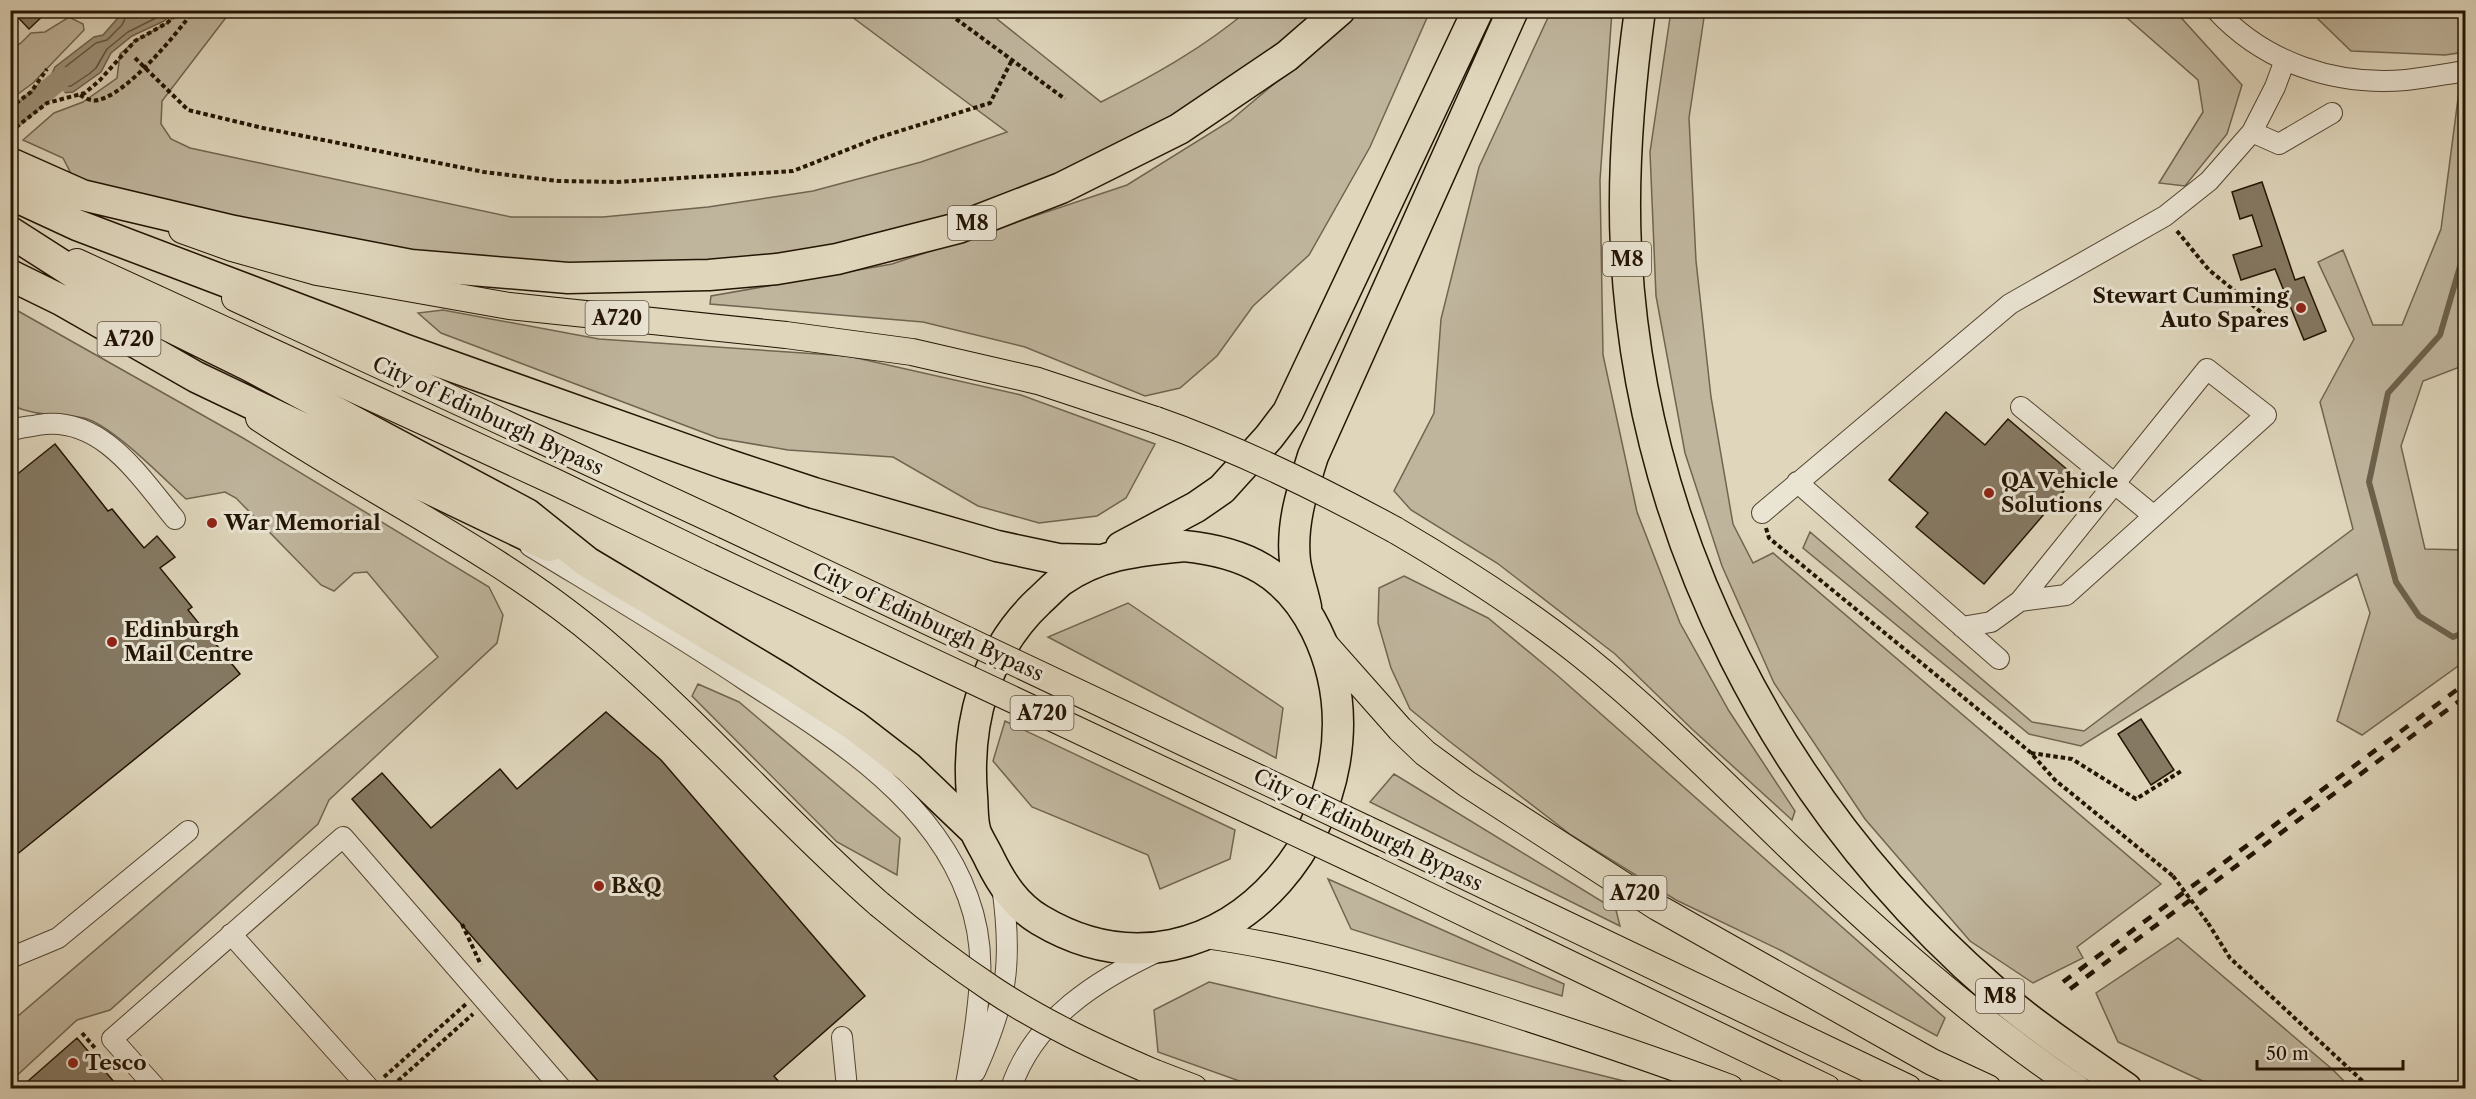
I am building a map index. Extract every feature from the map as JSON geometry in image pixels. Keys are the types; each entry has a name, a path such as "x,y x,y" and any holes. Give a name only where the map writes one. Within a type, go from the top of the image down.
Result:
{"highway":[{"name":"M8","path":"82,195 234,231 411,265 550,277 676,276 777,269 837,259 958,228 1061,188 1179,129 1287,56 1340,10"},
{"path":"975,831 971,786 971,747 975,717 988,674 1004,643 1029,611 1060,581 1196,507 1222,489 1256,453 1288,412 1478,10"},
{"path":"196,377 464,507 587,562 784,680 855,726 916,775 975,831 1002,884 1034,917 1060,932 1086,942 1125,950 1175,944 1205,935 1237,917 1263,895 1299,856 1317,823 1336,759 1338,717 1333,670 1308,612 1295,563 1294,534 1299,501 1313,456 1514,10"},
{"name":"M8","path":"1640,10 1627,125 1625,180 1626,250 1632,313 1653,439 1671,504 1712,610 1762,712 1792,760 1854,845 1888,886 1994,991 2041,1030 2126,1089"},
{"name":"A720","path":"10,163 82,195"},
{"name":"City of Edinburgh Bypass","path":"10,194 77,225"},
{"path":"77,225 428,358 814,493 1016,551 1058,559 1100,559 1184,546 1214,549 1238,556 1267,570 1283,583 1308,612"},
{"path":"10,232 118,301 248,365 527,514 587,562"},
{"name":"A720","path":"10,275 61,300 196,377"}],"main road":[{"name":"A720","path":"82,195 232,248 317,272 509,306 849,342 912,352 1038,381 1229,447 1395,530 1479,582 1583,656 1668,732 1915,963 1981,1019 2077,1089"},
{"name":"City of Edinburgh Bypass","path":"77,225 724,525 1377,834 1908,1089"},
{"name":"City of Edinburgh Bypass","path":"10,232 555,482 1373,869 1827,1089"},
{"name":"A720","path":"196,377 307,450 475,548 542,593 602,640 660,692 803,835 879,904 945,956 1015,1004 1080,1039 1194,1089"},
{"name":"A720","path":"1322,641 1400,729 1425,753 1467,784 1657,907 1932,1062 1988,1089"},
{"path":"1205,935 1304,952 1385,972 1589,1037 1730,1089"}],"street":[{"path":"2216,10 2231,27 2261,48 2320,73 2353,80 2405,80 2465,71"},
{"path":"1762,513 2010,304 2165,216 2209,181 2252,132 2275,87 2285,60"},
{"path":"2252,132 2279,144 2332,113"},
{"path":"1962,627 1991,622 2020,601 2207,369 2266,415 2066,595 2020,601"},
{"path":"2021,407 2154,516"},
{"path":"10,431 50,423 81,428 112,446 175,519"},
{"path":"1797,482 1999,659"},
{"path":"464,507 693,645 820,728 875,770 918,813 953,866 968,896 976,925 981,955 980,1005 966,1089"},
{"path":"10,958 58,938 188,831"},
{"path":"156,1089 112,1039 343,837 561,1089"},
{"path":"966,1089 990,1040 1007,977 1007,921 1002,884"},
{"path":"231,934 377,1086"},
{"path":"1011,1089 1031,1046 1063,1010 1107,978 1175,944"},
{"path":"842,1037 847,1089"}],"path":[{"path":"10,132 47,104 79,95 100,80 135,40 167,23 181,10"},
{"path":"79,95 98,101 116,93 179,31 194,10"},
{"path":"944,10 1065,99"},
{"path":"135,58 188,110 263,128 484,172 558,182 617,182 793,171 877,138 990,103 1012,60"},
{"path":"10,108 32,92 47,69"},
{"path":"2165,216 2209,270 2277,325"},
{"path":"1762,513 1769,538 2030,752 2055,780 2173,876 2208,923 2230,958 2370,1089"},
{"path":"2030,752 2072,759 2136,799 2183,770"},
{"path":"462,924 493,990 482,999"},
{"path":"468,1002 477,1011 390,1088 377,1086 468,1002"},
{"path":"427,1039 435,1048"},
{"path":"377,1086 380,1089"}],"shaded area":[{"path":"181,11 231,11 162,101 161,124 171,139 190,148 511,217 603,217 708,207 813,191 921,162 1007,132 844,11 987,11 1101,102 1177,61 1247,11 1340,11 1179,129 888,247 568,278 82,195 63,158 23,140 54,113 83,102 117,78 120,54 135,41 167,23"},
{"path":"1360,11 1430,11 1370,147 1309,255 1253,306 1217,356 1180,388 1145,396 1025,347 923,322 710,304 711,296 892,264 1127,185 1230,121"},
{"path":"1551,11 1612,11 1600,180 1603,355 1637,512 1680,623 1729,711 1795,811 1792,820 1693,730 1615,654 1497,563 1411,510 1394,491 1434,413 1441,319 1479,167"},
{"path":"1671,11 1705,11 1689,118 1696,261 1711,397 1733,524 1753,563 1773,553 2161,884 2077,947 2083,958 2033,983 1970,941 1865,819 1774,683 1722,566 1685,453 1656,296 1650,152"},
{"path":"2119,11 2175,11 2242,85 2227,134 2185,186 2159,183 2203,112 2198,80"},
{"path":"2321,11 2465,11 2465,52 2445,55 2351,51 2318,19"},
{"path":"69,17 83,24 84,30 33,83 11,99 11,49 31,33 45,32"},
{"path":"2465,89 2465,365 2423,381 2401,446 2425,549 2465,550 2465,661 2362,735 2337,721 2370,613 2357,574 2081,746 2029,734 1803,548 1810,532 2032,722 2084,731 2353,529 2320,402 2354,339 2318,262 2343,250 2373,325 2402,325 2441,229 2459,91"},
{"path":"11,307 243,438 489,587 503,615 497,643 329,800 318,824 110,1010 77,1020 11,1081 11,1022 438,657 367,572 354,573 334,591 321,585 236,498 225,492 186,499 123,441 95,423 74,416 30,412 11,405"},
{"path":"443,310 599,339 848,356 1021,395 1155,444 1126,498 1097,516 1039,523 978,506 893,457 788,450 718,438 441,333 418,313"},
{"path":"1404,576 1488,618 1558,676 1945,1018 1937,1036 1782,951 1676,900 1571,835 1410,709 1391,668 1378,623 1379,588"},
{"path":"1128,603 1283,708 1276,758 1048,637"},
{"path":"698,684 739,702 900,838 897,875 837,842 692,696"},
{"path":"1005,721 1235,830 1230,859 1160,889 1148,855 1032,807 993,761"},
{"path":"1394,774 1616,910 1620,926 1370,802"},
{"path":"1328,879 1564,984 1562,996 1351,929"},
{"path":"2178,938 2332,1069 2351,1088 2218,1088 2118,1042 2096,993"},
{"path":"1209,982 1476,1044 1652,1088 1259,1088 1158,1052 1154,1010"}],"water":[{"path":"124,11 175,11 164,21 132,36 111,53 101,72 73,92 42,95 55,67 94,37 103,35"}],"pier":[{"path":"49,72 57,83 67,96 40,97"}],"building":[{"path":"11,10 49,10 29,29"},
{"path":"2262,182 2295,280 2304,277 2326,331 2304,340 2275,269 2241,280 2233,255 2262,246 2252,215 2240,219 2232,192"},
{"path":"1946,412 1985,445 2008,419 2076,477 1984,584 1916,527 1928,513 1889,480"},
{"name":"Edinburgh Mail Centre","path":"55,444 108,511 112,509 144,548 157,536 175,557 160,568 192,607 188,610 240,674 10,860 10,480"},
{"name":"B&Q","path":"606,712 661,760 865,996 774,1076 785,1089 605,1089 352,799 382,773 431,828 500,769 517,789"},
{"path":"2141,719 2174,770 2151,785 2118,734"},
{"name":"Tesco","path":"77,1038 120,1089 19,1089"}],"waterway":[{"path":"10,121 63,77"},
{"path":"2466,246 2440,335 2388,393 2369,482 2396,582 2419,616 2453,637 2466,632"}],"railway":[{"path":"2063,982 2466,683"},
{"path":"2070,989 2466,696"}],"place":[{"name":"Stewart Cumming Auto Spares","path":"2301,308"},
{"name":"QA Vehicle Solutions","path":"1989,493"},
{"name":"War Memorial","path":"212,523"},
{"name":"Edinburgh Mail Centre","path":"112,642"},
{"name":"B&Q","path":"599,886"},
{"name":"Tesco","path":"73,1063"}]}
